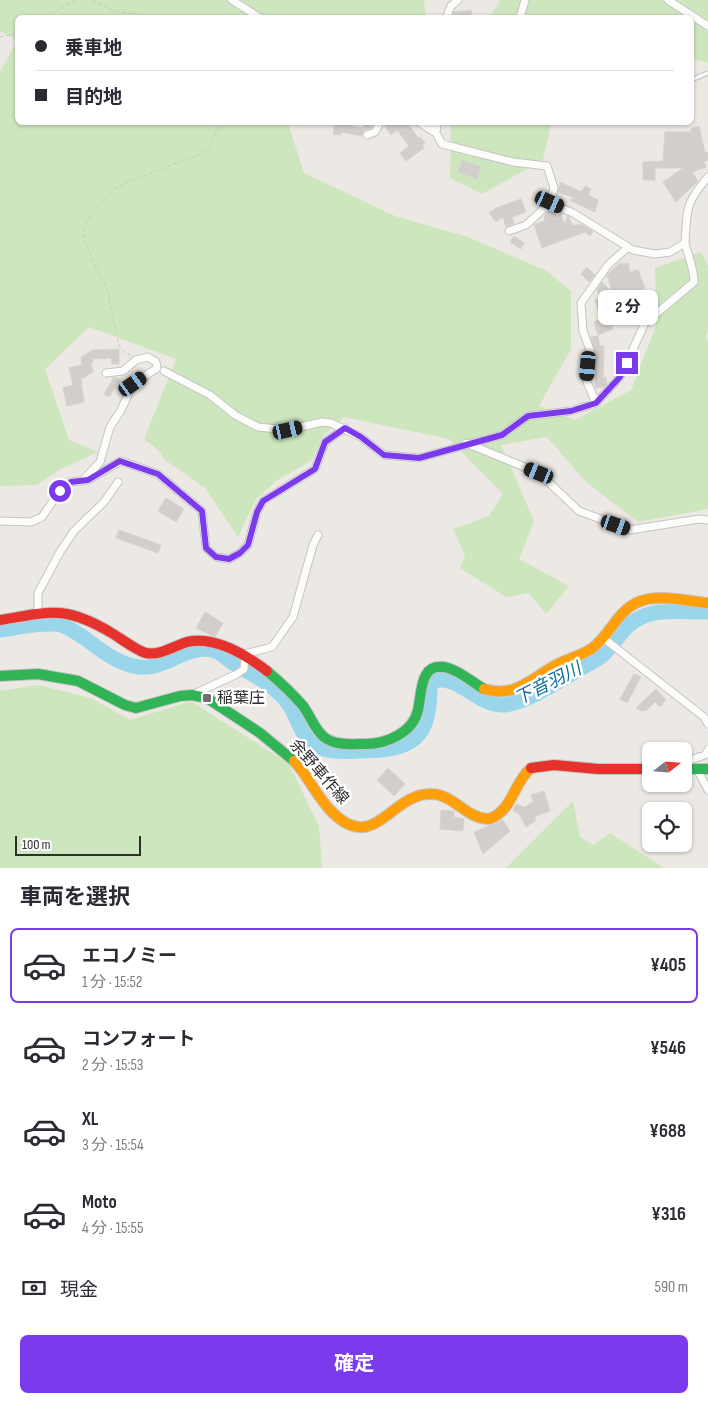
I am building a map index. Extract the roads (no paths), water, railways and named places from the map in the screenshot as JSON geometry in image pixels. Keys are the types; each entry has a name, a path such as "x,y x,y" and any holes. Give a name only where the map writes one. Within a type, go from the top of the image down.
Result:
{"street":[{"path":"232,0 255,15"},
{"path":"447,15 451,6 458,0"},
{"path":"521,15 525,0"},
{"path":"668,0 691,15"},
{"path":"694,17 708,26"},
{"path":"367,135 375,132 378,125"},
{"path":"424,125 436,133"},
{"path":"432,125 442,144 513,162 547,166 554,188 550,202 526,226 508,231"},
{"path":"436,133 437,125"},
{"path":"164,371 210,395 235,415 258,427 288,430 322,422 345,428 361,437 384,455 419,458 465,443 502,435 528,416 571,411 596,403 620,377 646,323 694,282 694,270 688,259 685,243 686,214 689,204 708,177"},
{"path":"550,202 595,226 627,248 655,254 670,252 685,243"},
{"path":"596,403 587,382 590,350 583,331 581,303 608,265 627,248"},
{"path":"83,480 100,462 110,427 121,410 133,384 157,368 152,359 141,358 123,371 106,373"},
{"path":"0,521 31,522 42,517 60,491 71,482 88,480 120,461 158,474 202,511 206,548 216,557 229,559 240,553 248,545 257,512 263,501 315,469 325,442 345,428"},
{"path":"465,443 539,473 579,511 630,530 699,519 708,520"},
{"path":"38,614 38,593 60,552 74,531 104,502 118,482"},
{"path":"245,654 272,647 294,618 313,545 318,535"},
{"path":"0,620 54,611 74,614 95,623 146,653 166,651 188,642 212,644 245,654 294,695 324,737 341,744 379,744 398,736 410,724 418,711 420,688 426,674 436,668 448,668 485,690 503,693 519,688 558,664 592,649 621,615 636,603 652,598 708,603"},
{"path":"602,637 704,717 708,724"},
{"path":"0,676 38,674 78,682 125,706 136,708 192,695 237,674 244,669 245,654"},
{"name":"余野車作線","path":"192,695 207,698 271,742 291,758 334,815 350,825 362,828 375,825 413,797 427,793 452,799 476,818 489,820 499,815 506,807 523,777 531,768 542,765 599,770 642,769"},
{"path":"692,759 705,755 708,750"},
{"path":"692,769 708,769"},
{"path":"697,769 708,790"}],"lane":[{"path":"694,79 708,73"}],"waterway":[{"name":"下音羽川","path":"0,630 42,624 58,624 82,636 118,660 128,665 139,667 159,665 198,650 208,649 218,652 276,690 288,703 305,735 313,744 329,750 353,751 393,748 415,738 422,729 427,717 430,682 449,681 483,700 501,705 511,704 536,694 599,658 627,627 636,620 655,613 708,612"}],"place":[{"name":"稲葉庄","path":"207,698"}]}
